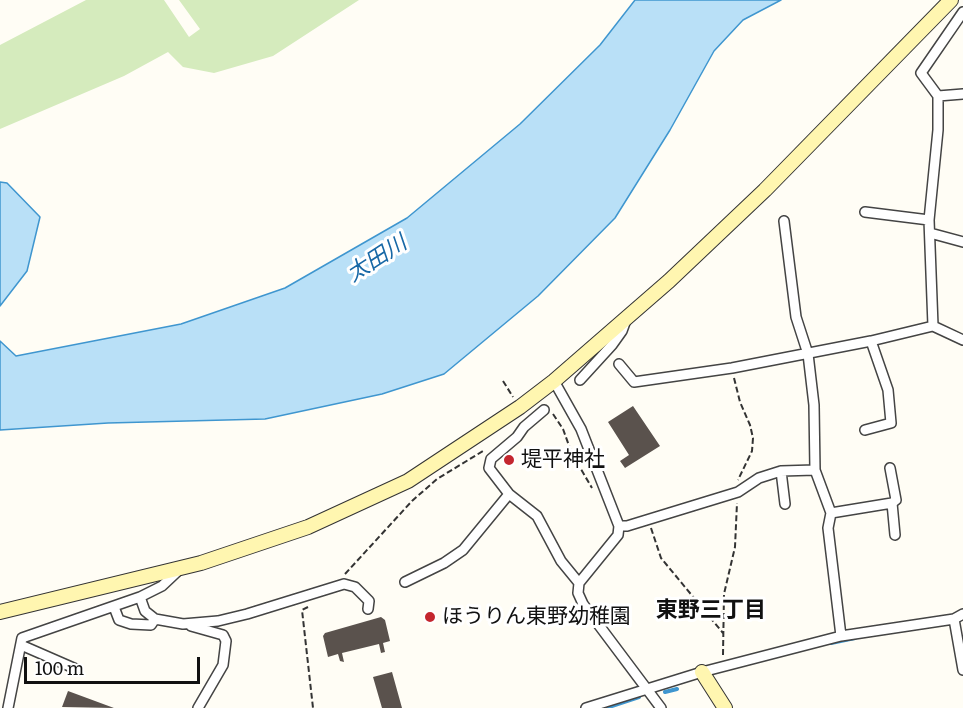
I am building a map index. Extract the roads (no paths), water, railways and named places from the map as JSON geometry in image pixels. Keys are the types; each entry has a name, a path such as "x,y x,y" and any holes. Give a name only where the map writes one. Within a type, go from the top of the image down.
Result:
{"street":[{"path":"0,612 179,569 308,527 408,481 520,407 554,381 669,281 765,190 951,0"},
{"path":"933,326 929,220 939,130 938,96 921,74 963,12"},
{"path":"938,96 963,94"},
{"path":"865,212 929,220"},
{"path":"784,221 796,317 808,354 814,405 815,470 831,513 828,528 841,636"},
{"path":"930,233 963,242"},
{"path":"580,380 612,345 622,331 627,317"},
{"path":"618,364 634,382 808,354 933,326 963,340"},
{"path":"865,430 891,423 888,390 870,341"},
{"path":"554,381 582,429 619,526 618,535 579,584 578,593 583,604 661,708"},
{"path":"509,435 524,427 544,410"},
{"path":"524,427 517,437 491,459 489,468 509,494 537,516 561,561 579,584"},
{"path":"831,513 892,503 896,500 890,468"},
{"path":"619,526 648,520 738,492 759,478 781,471 815,470"},
{"path":"781,471 785,504"},
{"path":"405,582 444,563 463,550 509,494"},
{"path":"892,503 895,535"},
{"path":"8,708 22,638 140,597 162,586 179,569"},
{"path":"183,624 218,621 247,614 344,584 355,587 369,601 368,609"},
{"path":"140,597 145,611 155,619 223,635 226,641 223,665 198,708"},
{"path":"114,607 119,620 131,624 151,625 155,619"},
{"path":"586,708 702,672 841,636 959,616 963,670"},
{"path":"21,645 76,669"},
{"path":"702,672 724,708"}],"water":[{"name":"太田川","path":"635,0 781,0 743,20 714,51 670,130 615,218 538,296 444,374 382,394 265,419 108,423 0,430 0,341 16,356 181,324 285,288 407,218 520,124 600,45"},
{"path":"0,182 7,183 40,217 27,271 0,306"}],"waterway":[{"path":"831,643 855,638"},
{"path":"665,692 677,689"},
{"path":"606,708 639,697"}],"place":[{"name":"堤平神社","path":"509,460"},
{"name":"ほうりん東野幼稚園","path":"430,617"}],"district":[{"name":"東野三丁目","path":"711,611"}]}
